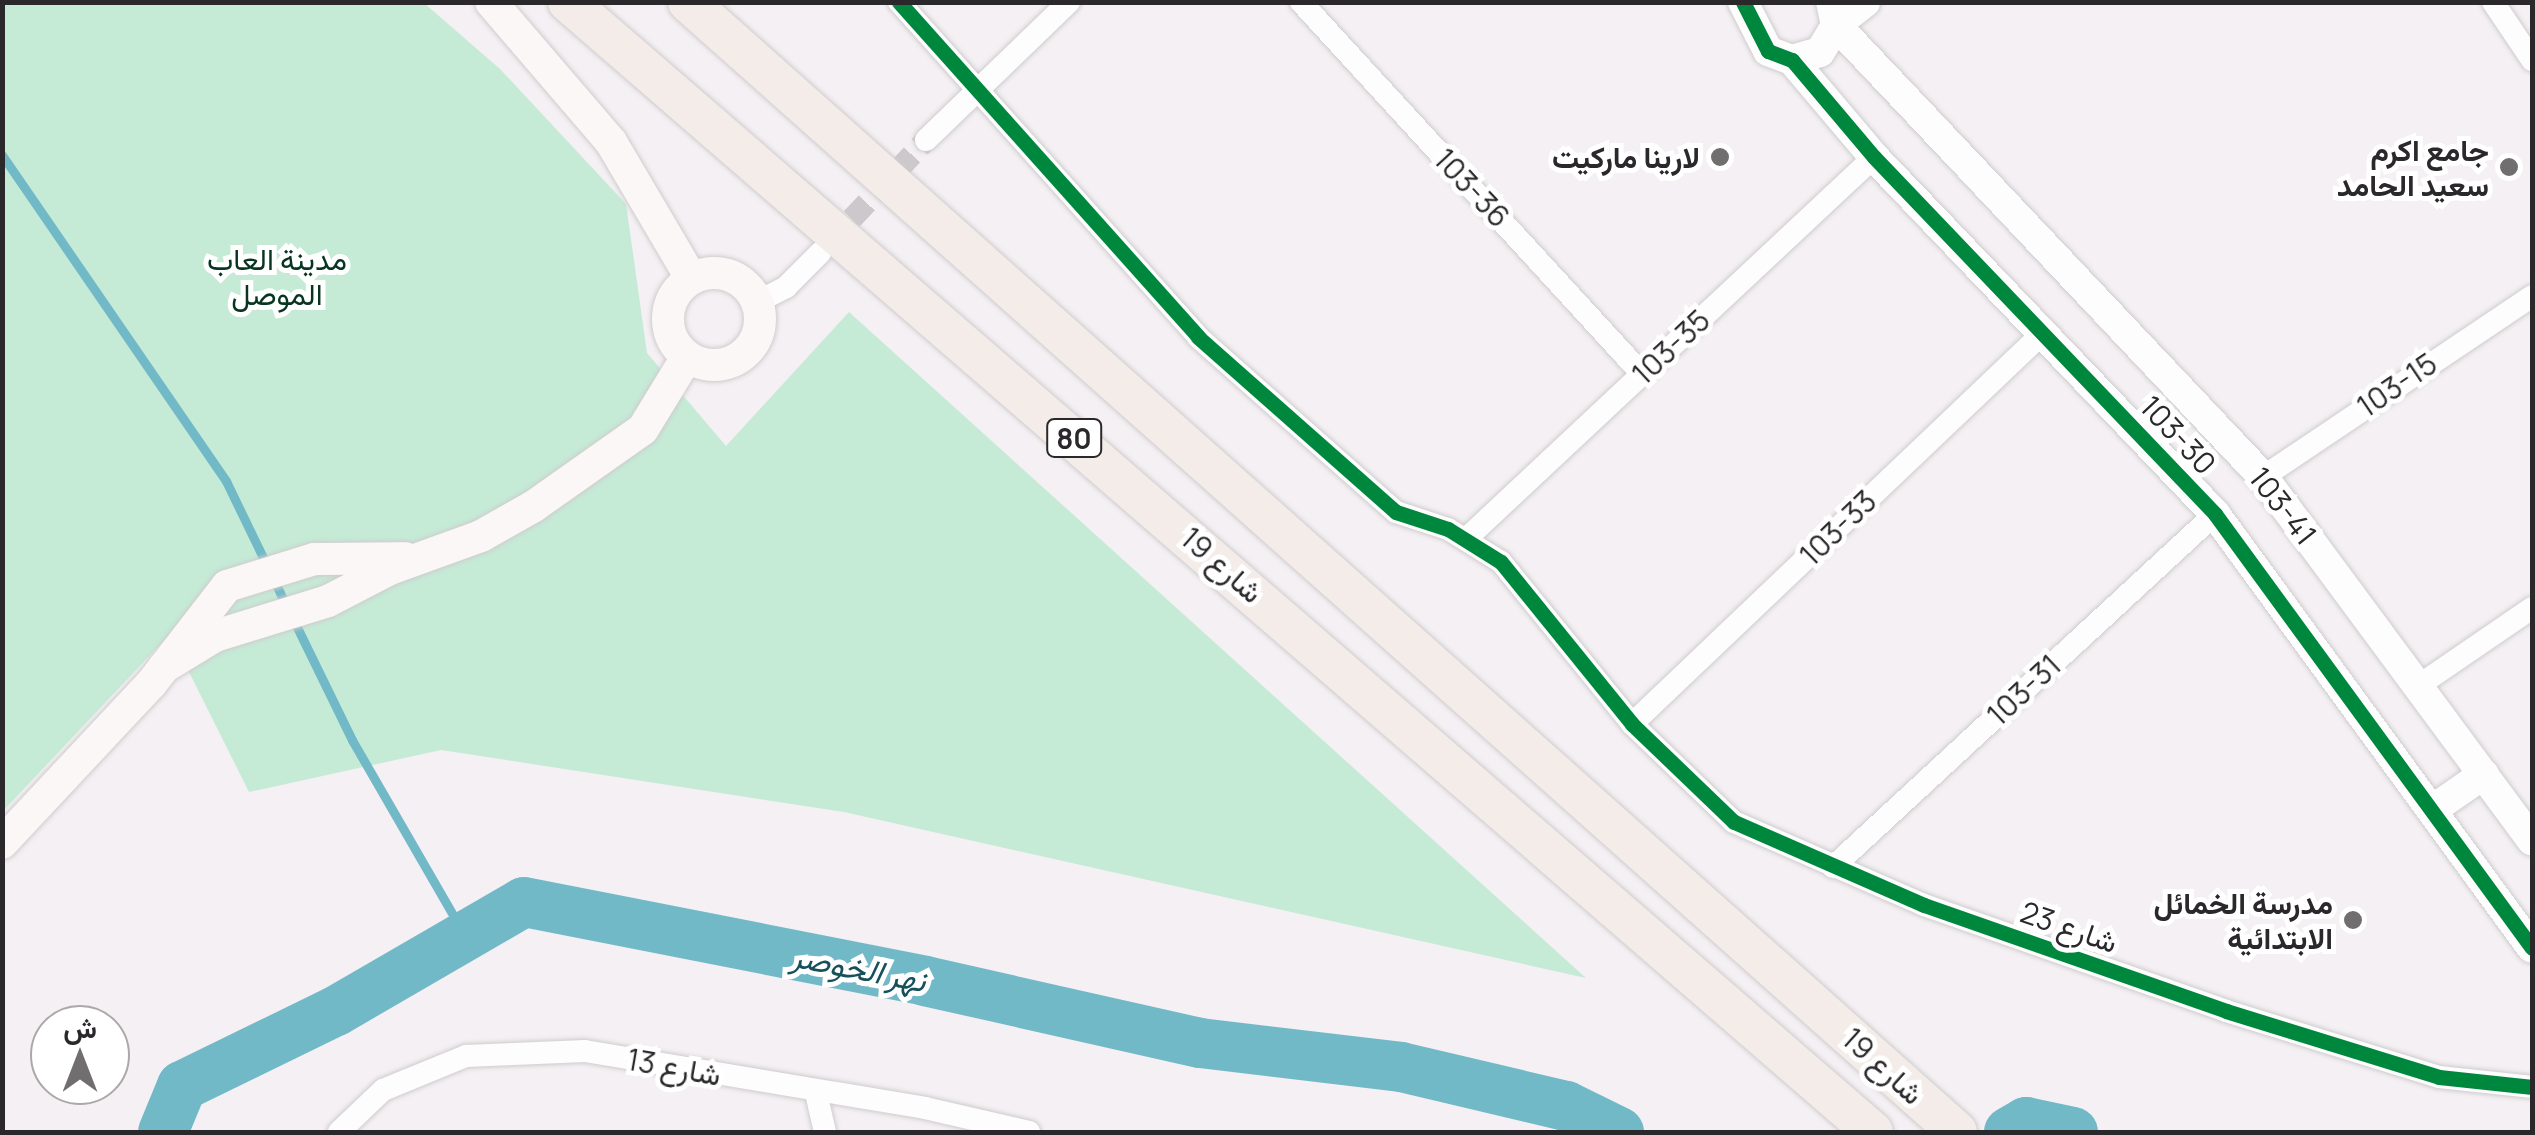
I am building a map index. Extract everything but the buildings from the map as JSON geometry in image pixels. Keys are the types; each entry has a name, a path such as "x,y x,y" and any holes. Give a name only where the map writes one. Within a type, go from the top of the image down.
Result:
{"highway":[{"name":"شارع 19","path":"568,2 1581,874 1873,1132"},
{"name":"شارع 19","path":"688,2 1957,1132"}],"main road":[{"path":"491,2 611,142 692,278"},
{"path":"722,273 737,278 757,302 758,332 740,357 711,366 687,357 674,343 667,314 679,287 692,278 722,273"},
{"path":"164,667 190,647 245,625 328,601 429,555 482,536 604,460 644,429 687,357"},
{"path":"2,843 164,667 213,599 242,576 314,558 429,555"}],"street":[{"path":"899,2 980,86 1198,337 1396,512 1467,538"},
{"path":"926,140 1068,2"},
{"name":"103-36","path":"1301,2 1642,374"},
{"path":"1792,60 1820,52 1833,14 1865,2"},
{"path":"2493,2 2532,60"},
{"name":"103-30","path":"1752,7 1762,44 1792,60 1874,157 2215,514 2532,948"},
{"name":"103-41","path":"1833,14 2263,477 2532,840"},
{"name":"103-35","path":"1467,538 1874,157"},
{"path":"757,302 786,286 820,252"},
{"name":"103-15","path":"2263,477 2532,296"},
{"name":"103-33","path":"1632,724 2044,332"},
{"name":"103-31","path":"1833,867 2215,514"},
{"name":"شارع 23","path":"1467,538 1532,596 1632,724 1734,822 1924,905 2407,1069 2532,1087"},
{"path":"2418,686 2532,608"},
{"path":"2432,810 2484,774"},
{"name":"شارع 13","path":"338,1132 383,1090 466,1056 585,1051 816,1093 925,1108 1029,1132"},
{"path":"816,1093 825,1132"}],"green space":[{"name":"مدينة العاب الموصل","path":"3,3 424,3 500,69 626,204 647,353 726,446 849,312 1586,978 844,812 441,750 249,792 170,634 3,811"}],"waterway":[{"path":"2,155 226,481 286,605"},
{"path":"293,619 352,740 465,936"},
{"name":"نهر الخوصر","path":"163,1132 182,1086 336,1011 524,902 925,981 1200,1043 1401,1067 1566,1106 1619,1132"},
{"name":"نهر الخوصر","path":"2009,1132 2026,1122 2073,1132"}],"tunnel":[{"path":"829,243 926,140"}],"cycle path":[{"path":"899,2 1198,337 1396,512 1448,529 1501,562 1632,724 1734,822 1924,905 2226,1011 2439,1077 2532,1087"},
{"path":"1743,2 1768,51 1792,60 1874,157 2215,514 2532,948"}],"place":[{"name":"لارينا ماركيت","path":"1720,157"},
{"name":"جامع اكرم سعيد الحامد","path":"2509,167"},
{"name":"مدرسة الخمائل الابتدائية","path":"2353,920"}]}
